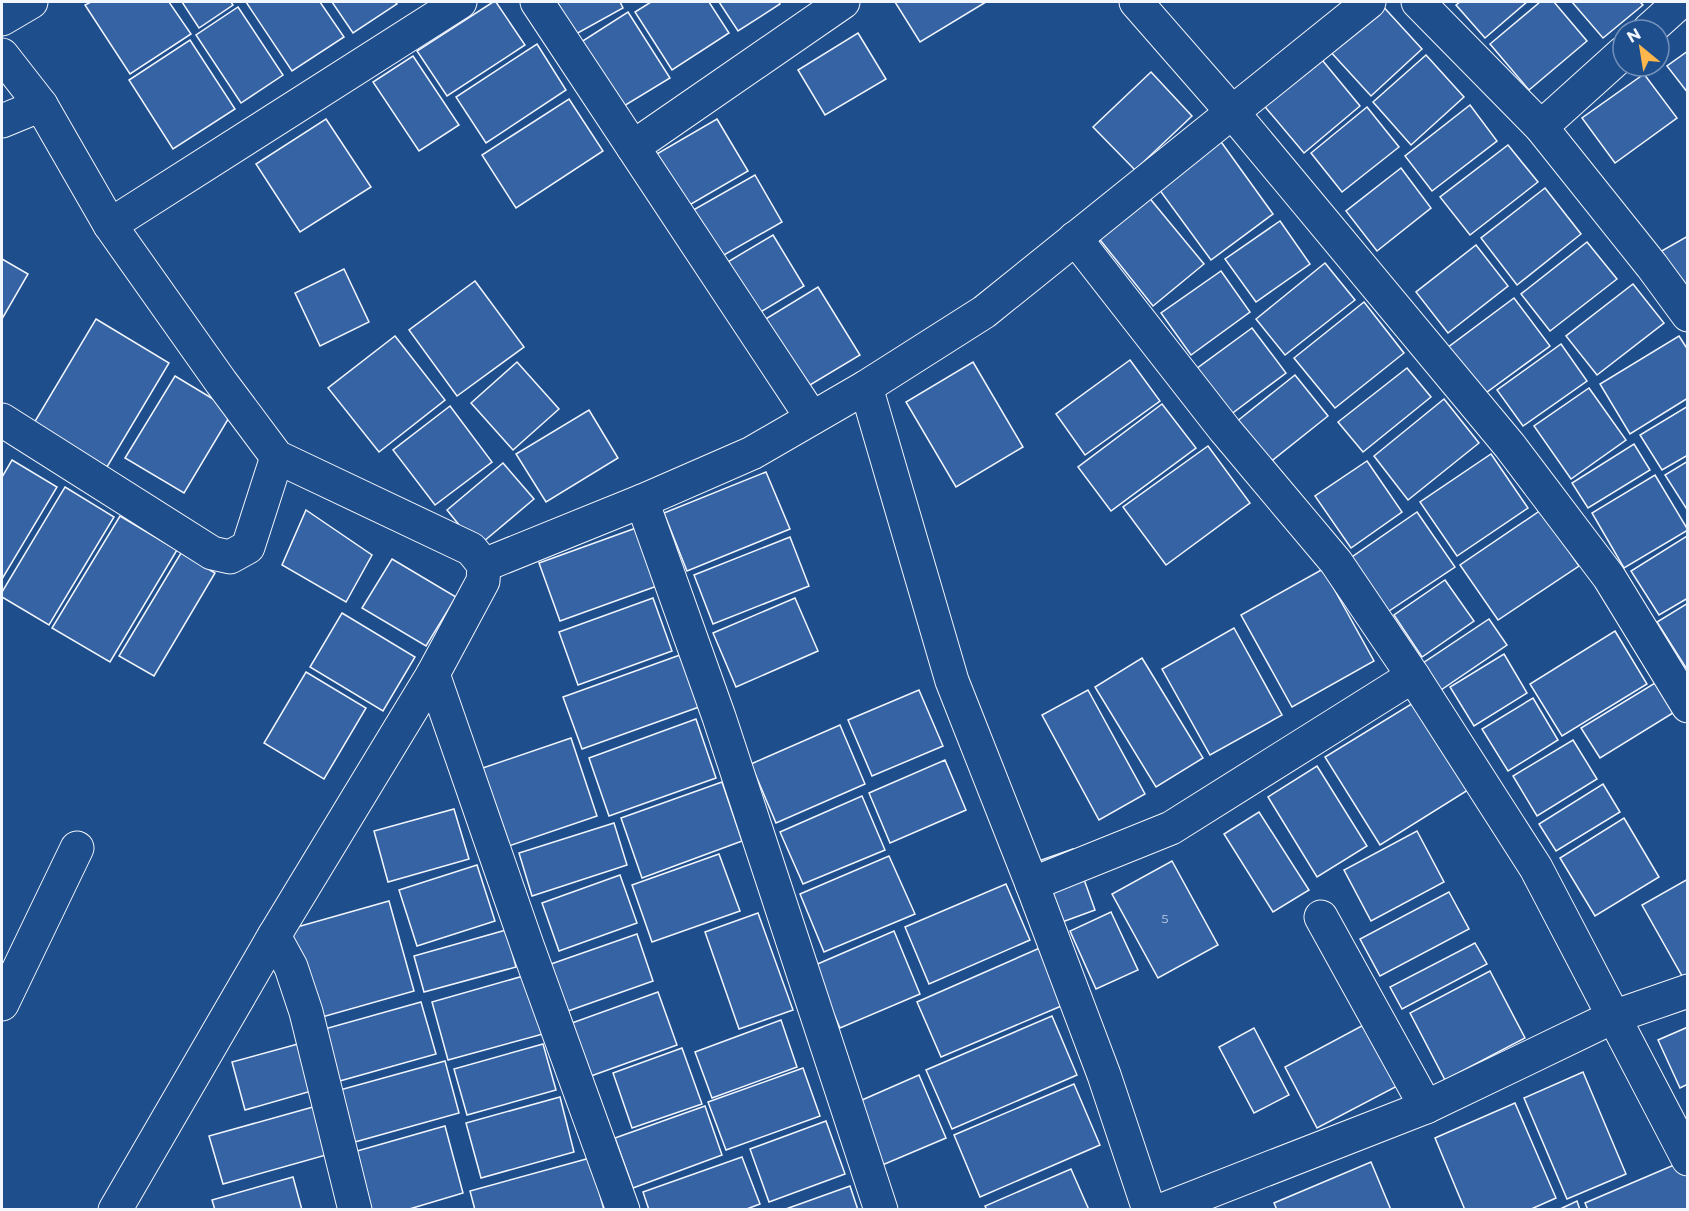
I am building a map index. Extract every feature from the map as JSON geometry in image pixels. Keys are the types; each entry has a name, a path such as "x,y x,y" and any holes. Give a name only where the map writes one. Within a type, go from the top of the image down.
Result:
{"street":[{"path":"2,19 31,2"},
{"path":"110,225 460,2"},
{"path":"537,2 812,418"},
{"path":"633,147 843,2"},
{"path":"1136,2 1233,113 1510,446 1609,577 1688,706"},
{"path":"484,565 642,501 752,453 866,387 984,312 1369,2"},
{"path":"1418,2 1541,127 1652,266 1688,315"},
{"path":"1662,18 1680,2"},
{"path":"2,55 41,105 110,225 221,382 278,457 471,549 484,565 483,581 433,674 274,936 115,1209"},
{"path":"1541,127 1611,64"},
{"path":"2,121 41,105"},
{"path":"1075,238 1225,430 1336,562 1413,676 1536,868 1688,1159"},
{"path":"866,387 952,681 1104,1075 1149,1209"},
{"path":"2,420 212,553 230,557 248,546 278,457"},
{"path":"642,501 719,717 881,1209"},
{"path":"433,674 547,1001 623,1209"},
{"path":"1032,884 1170,828 1413,676"},
{"path":"2,1004 77,848"},
{"path":"1321,918 1426,1107"},
{"path":"274,936 291,967 306,1011 355,1209"},
{"path":"1162,1209 1426,1107 1613,1017 1688,991"}],"building":[{"path":"91,2 169,2 191,34 130,74 85,5"},
{"path":"182,2 231,2 233,5 199,28"},
{"path":"246,2 320,2 344,37 292,71"},
{"path":"332,2 395,2 397,4 353,33"},
{"path":"496,2 525,45 447,96 417,51"},
{"path":"557,2 620,2 623,8 576,34"},
{"path":"651,2 709,2 729,33 672,70 635,12"},
{"path":"719,2 779,2 780,4 738,31"},
{"path":"895,2 986,2 920,42"},
{"path":"1379,2 1422,49 1371,96 1328,49"},
{"path":"1460,2 1527,2 1485,38 1456,5"},
{"path":"1540,2 1554,2 1587,41 1529,90 1490,44"},
{"path":"1572,2 1640,2 1643,5 1627,18 1611,18 1611,31 1603,38"},
{"path":"238,7 283,75 241,103 196,35"},
{"path":"628,12 670,78 619,109 578,44"},
{"path":"858,33 886,79 825,115 798,70"},
{"path":"190,40 235,109 173,149 129,80"},
{"path":"537,44 566,90 486,143 456,97"},
{"path":"1688,51 1688,93 1671,71 1671,63"},
{"path":"1318,55 1360,106 1304,153 1261,102"},
{"path":"1426,55 1464,97 1411,145 1373,102"},
{"path":"413,56 459,125 419,151 373,82"},
{"path":"1151,72 1192,116 1135,170 1093,127"},
{"path":"1638,78 1647,78 1677,118 1615,163 1582,118"},
{"path":"569,99 603,151 516,208 482,155"},
{"path":"1470,105 1497,141 1432,191 1405,156"},
{"path":"1367,107 1399,147 1342,192 1311,153"},
{"path":"326,119 371,187 300,232 256,164"},
{"path":"717,119 748,171 686,207 655,155"},
{"path":"1219,139 1273,214 1211,260 1156,185"},
{"path":"1508,145 1538,182 1470,235 1440,197"},
{"path":"1401,168 1431,208 1377,251 1346,211"},
{"path":"755,175 782,222 715,260 688,213"},
{"path":"1545,188 1581,234 1517,285 1481,238"},
{"path":"1147,195 1204,264 1153,306 1097,236"},
{"path":"1280,221 1310,264 1256,302 1225,259"},
{"path":"773,235 804,286 757,314 726,263"},
{"path":"1688,236 1688,303 1658,253"},
{"path":"1587,242 1617,279 1550,331 1521,294"},
{"path":"1476,245 1508,286 1448,333 1416,292"},
{"path":"2,259 28,274 2,319"},
{"path":"1325,263 1355,300 1285,355 1256,319"},
{"path":"344,269 369,322 320,346 295,293"},
{"path":"1221,271 1250,312 1191,355 1161,313"},
{"path":"475,281 524,347 457,396 409,330"},
{"path":"1633,284 1664,323 1597,375 1566,336"},
{"path":"818,287 860,355 805,388 764,320"},
{"path":"1514,298 1550,346 1483,395 1447,348"},
{"path":"1364,302 1404,353 1335,408 1294,358"},
{"path":"96,319 169,363 107,467 34,423"},
{"path":"1252,328 1286,373 1230,415 1196,369"},
{"path":"395,336 445,400 379,452 328,388"},
{"path":"1679,336 1688,350 1688,398 1630,434 1600,384"},
{"path":"1561,344 1587,381 1523,426 1497,390"},
{"path":"1130,360 1160,401 1085,455 1056,414"},
{"path":"517,362 559,409 513,450 471,403"},
{"path":"973,362 1023,447 956,487 906,402"},
{"path":"1407,368 1431,397 1363,452 1338,422"},
{"path":"1295,375 1328,416 1269,463 1236,422"},
{"path":"175,376 233,411 184,493 125,458"},
{"path":"1589,388 1626,440 1571,479 1534,426"},
{"path":"1444,399 1479,443 1408,500 1374,456"},
{"path":"1162,404 1196,448 1111,511 1078,467"},
{"path":"450,406 492,462 435,505 393,450"},
{"path":"1688,406 1688,455 1662,470 1640,435"},
{"path":"589,410 618,458 546,502 516,454"},
{"path":"1634,444 1650,470 1588,508 1572,483"},
{"path":"1208,446 1250,503 1166,565 1123,507"},
{"path":"1491,454 1528,508 1457,556 1420,502"},
{"path":"12,460 57,487 2,579 2,477"},
{"path":"1367,461 1402,512 1351,548 1315,496"},
{"path":"1688,461 1688,511 1665,475"},
{"path":"503,463 534,499 477,547 447,510"},
{"path":"766,472 790,529 687,571 664,513"},
{"path":"1655,475 1688,530 1624,568 1592,513"},
{"path":"65,487 114,517 49,625 2,597 2,592"},
{"path":"306,510 372,555 346,602 282,565"},
{"path":"1541,510 1579,566 1498,620 1460,565"},
{"path":"1417,512 1455,567 1386,613 1349,559"},
{"path":"120,516 177,550 110,662 52,628"},
{"path":"636,528 657,586 560,621 539,563"},
{"path":"1687,536 1688,598 1659,615 1631,571"},
{"path":"790,537 809,586 713,624 694,575"},
{"path":"181,553 215,573 154,676 119,656"},
{"path":"392,559 456,597 426,646 362,608"},
{"path":"1323,569 1374,661 1292,707 1241,615"},
{"path":"1445,580 1474,621 1422,657 1394,615"},
{"path":"653,598 672,651 578,685 559,632"},
{"path":"795,598 818,651 736,687 713,633"},
{"path":"1688,603 1688,671 1657,622"},
{"path":"342,613 415,657 383,711 310,667"},
{"path":"1489,619 1507,645 1438,692 1420,665"},
{"path":"1234,628 1282,715 1210,755 1162,669"},
{"path":"1615,631 1647,684 1562,736 1530,684"},
{"path":"1504,654 1527,693 1474,726 1450,687"},
{"path":"680,655 699,707 582,749 563,697"},
{"path":"1142,658 1203,758 1156,787 1095,687"},
{"path":"306,672 366,708 324,779 264,743"},
{"path":"1655,683 1673,713 1600,758 1581,728"},
{"path":"919,690 943,746 872,776 848,720"},
{"path":"1088,690 1145,794 1099,820 1042,715"},
{"path":"1533,698 1558,740 1508,771 1482,729"},
{"path":"1413,703 1468,790 1380,845 1325,757"},
{"path":"696,719 716,778 609,816 589,758"},
{"path":"840,725 865,784 776,823 751,764"},
{"path":"571,738 597,816 497,850 471,772"},
{"path":"1573,740 1597,779 1537,816 1513,776"},
{"path":"945,760 966,810 890,843 869,793"},
{"path":"1317,766 1367,846 1317,877 1268,797"},
{"path":"722,782 742,841 642,878 621,818"},
{"path":"1603,784 1620,812 1556,851 1539,824"},
{"path":"862,796 885,850 803,884 780,832"},
{"path":"454,809 469,859 388,882 374,831"},
{"path":"1259,812 1309,890 1273,912 1224,834"},
{"path":"1624,818 1659,877 1595,916 1560,858"},
{"path":"614,823 627,865 532,896 519,853"},
{"path":"1417,831 1444,882 1371,921 1344,870"},
{"path":"1073,849 1095,910 1054,925 1033,863"},
{"path":"719,854 740,911 652,942 632,885"},
{"path":"889,856 915,914 824,952 800,894"},
{"path":"1172,861 1218,945 1158,978 1112,894"},
{"path":"477,865 495,921 417,946 399,890"},
{"path":"620,875 637,923 559,951 542,903"},
{"path":"1688,879 1688,982 1686,983 1642,905"},
{"path":"1006,884 1030,940 929,984 905,927"},
{"path":"1449,892 1469,929 1380,976 1360,939"},
{"path":"389,901 414,991 315,1019 290,929"},
{"path":"1111,912 1138,970 1096,989 1070,931"},
{"path":"758,913 793,1010 739,1029 705,932"},
{"path":"506,930 516,967 424,992 414,956"},
{"path":"894,931 920,994 840,1028 813,966"},
{"path":"637,934 653,981 568,1011 551,964"},
{"path":"1475,943 1487,964 1402,1009 1390,987"},
{"path":"1042,947 1066,1004 941,1057 917,1002"},
{"path":"1490,971 1525,1038 1445,1080 1410,1013"},
{"path":"527,975 543,1034 448,1060 432,1002"},
{"path":"658,992 677,1045 591,1076 572,1023"},
{"path":"421,1002 436,1054 329,1084 314,1032"},
{"path":"1052,1016 1077,1075 952,1129 926,1070"},
{"path":"781,1020 797,1067 712,1098 695,1052"},
{"path":"1371,1021 1403,1083 1317,1128 1285,1067"},
{"path":"1688,1027 1688,1084 1680,1088 1658,1040"},
{"path":"1254,1028 1289,1095 1254,1113 1219,1047"},
{"path":"309,1041 322,1088 245,1110 232,1062"},
{"path":"543,1044 556,1090 467,1115 454,1069"},
{"path":"682,1048 702,1104 632,1128 613,1073"},
{"path":"445,1061 459,1113 344,1145 329,1093"},
{"path":"803,1068 820,1116 726,1150 708,1102"},
{"path":"1583,1072 1626,1174 1567,1199 1524,1098"},
{"path":"919,1075 946,1138 880,1166 853,1104"},
{"path":"1074,1084 1100,1145 980,1197 954,1135"},
{"path":"560,1097 574,1152 481,1178 466,1123"},
{"path":"1515,1103 1556,1198 1529,1210 1465,1210 1435,1138"},
{"path":"705,1106 722,1155 633,1188 615,1138"},
{"path":"313,1107 326,1155 223,1184 209,1136"},
{"path":"826,1121 845,1174 769,1202 750,1149"},
{"path":"445,1126 463,1193 406,1210 358,1210 343,1155"},
{"path":"742,1157 760,1204 744,1210 649,1210 643,1192"},
{"path":"590,1158 604,1210 475,1210 470,1191"},
{"path":"1371,1162 1391,1210 1277,1210 1274,1203"},
{"path":"1681,1162 1688,1178 1688,1210 1588,1210 1585,1203"},
{"path":"1071,1169 1089,1210 987,1210 985,1206"},
{"path":"293,1177 302,1210 215,1210 212,1200"},
{"path":"850,1186 858,1210 783,1210"},
{"path":"1577,1201 1580,1210 1558,1210"}]}
